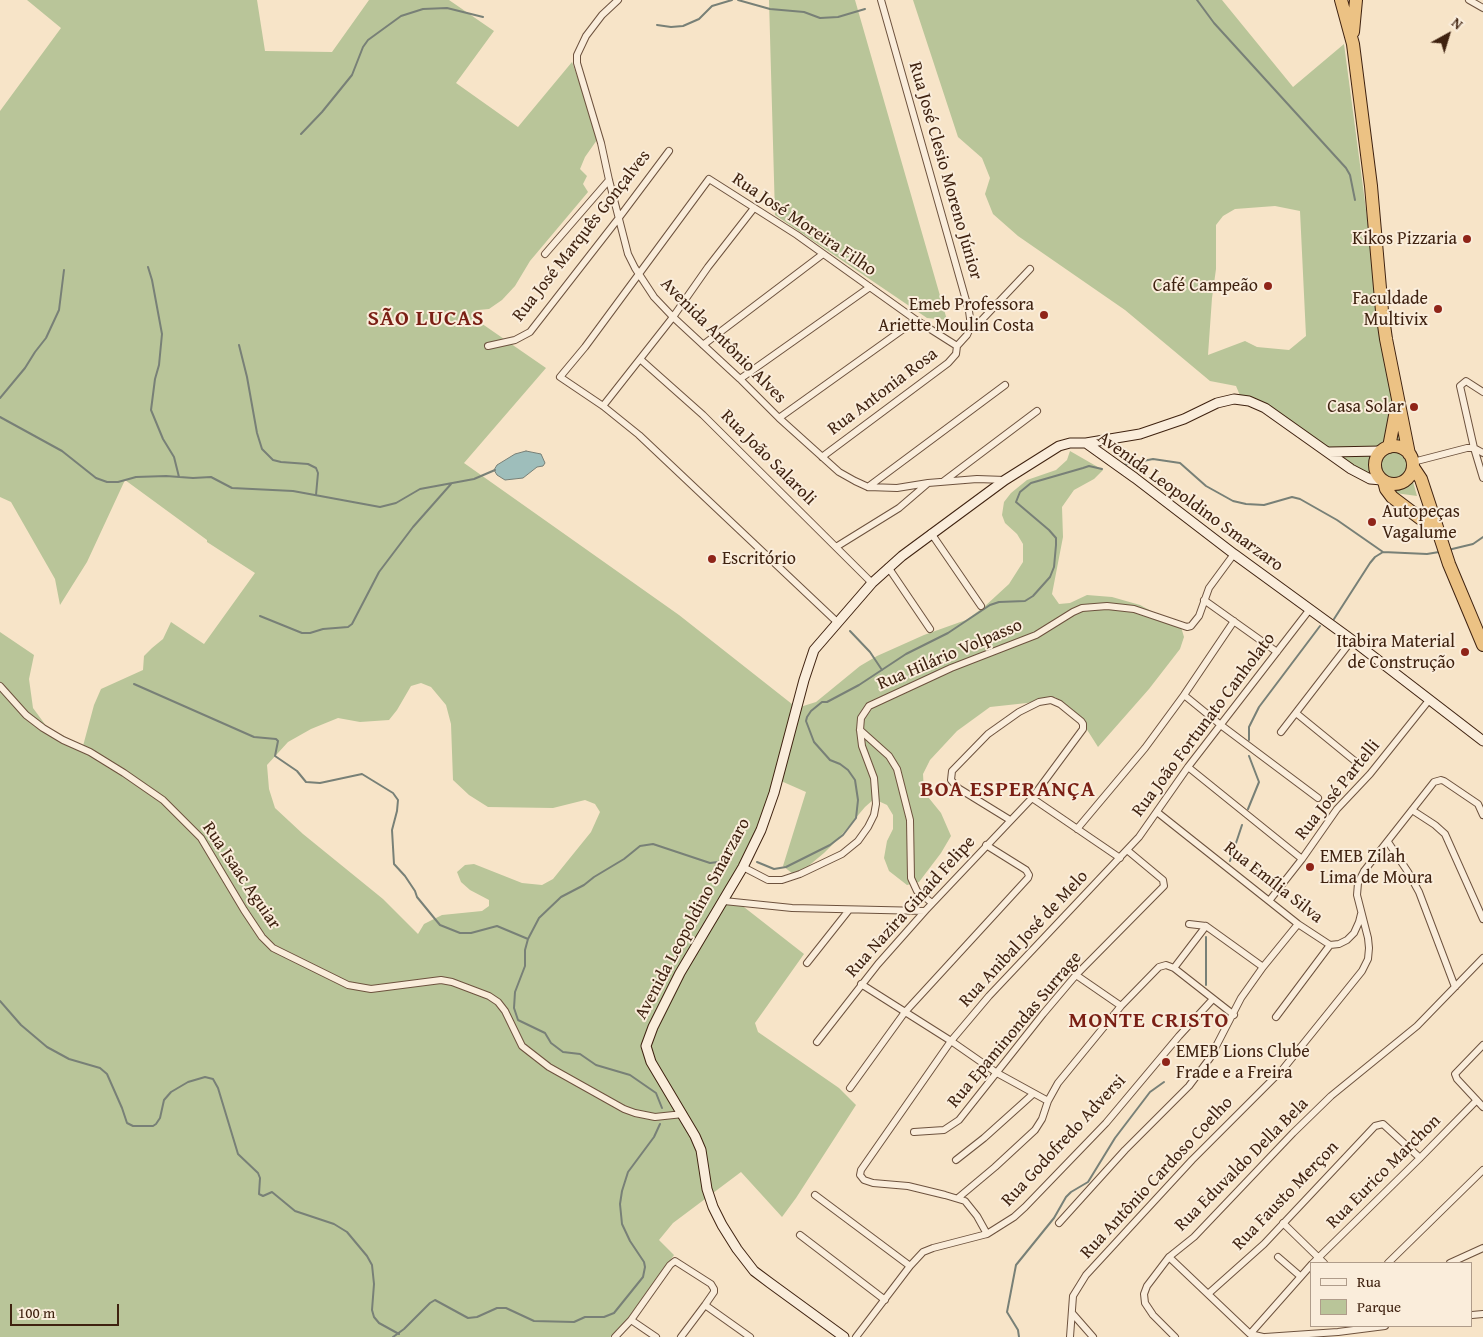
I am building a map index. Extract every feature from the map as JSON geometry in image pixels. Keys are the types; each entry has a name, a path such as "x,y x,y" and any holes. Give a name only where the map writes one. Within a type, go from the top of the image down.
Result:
{"highway":[{"path":"1341,0 1353,44 1372,186 1386,339 1412,461 1428,498 1449,564 1483,645"},
{"path":"1353,44 1356,0"},
{"path":"1399,398 1385,449 1376,459 1376,468 1392,497 1439,537"},
{"path":"1383,480 1395,484 1404,482 1410,475 1412,461 1402,448 1385,449"}],"street":[{"name":"Avenida Antônio Alves","path":"618,0 602,15 586,36 578,55 577,63 598,134 628,254 654,297 779,418 839,472 855,481 868,487 897,488 928,483 977,479 1005,480"},
{"name":"Rua José Clesio Moreno Júnior","path":"881,0 969,311 971,326"},
{"path":"1469,0 1483,8"},
{"name":"Rua José Marquês Gonçalves","path":"488,346 515,340 530,332 669,151"},
{"path":"545,254 609,180"},
{"name":"Rua José Moreira Filho","path":"639,275 709,180 797,235 916,320 957,346"},
{"path":"604,406 754,208"},
{"path":"703,345 823,254"},
{"path":"957,346 967,335 971,326 977,325 1030,269"},
{"path":"639,275 560,376 604,406 638,435 837,622"},
{"path":"740,379 870,287"},
{"path":"779,418 916,320"},
{"name":"Rua Antonia Rosa","path":"822,457 948,363 956,354 957,346"},
{"name":"Rua João Salaroli","path":"640,359 703,415 872,583"},
{"path":"1483,392 1466,381 1460,386 1483,478"},
{"path":"868,487 1005,384"},
{"path":"1086,444 1140,434 1184,419 1217,404 1234,400 1249,402 1265,408 1360,474 1370,479 1383,480"},
{"path":"943,482 1036,411"},
{"name":"Avenida Leopoldino Smarzaro","path":"683,1114 652,1062 646,1046 653,1027 680,973 700,936 724,901 743,867 768,812 809,662 814,650 888,567 1005,480 1059,446 1070,443 1086,444 1352,640 1483,741"},
{"path":"1412,461 1474,448 1483,453"},
{"path":"1328,452 1352,453 1385,449"},
{"path":"836,546 899,508 928,483"},
{"path":"931,534 981,606"},
{"name":"Rua Hilário Volpasso","path":"860,730 860,718 869,706 876,702 951,668 1036,635 1072,612 1092,606 1134,609 1186,627 1191,626 1196,621 1209,588 1234,554"},
{"path":"888,567 930,629"},
{"path":"1204,600 1277,652"},
{"name":"Rua João Fortunato Canholato","path":"1120,858 1139,837 1188,767 1222,726 1310,609"},
{"path":"1077,829 1145,748 1184,695 1234,621"},
{"path":"1281,732 1352,640"},
{"name":"Rua Isaac Aguiar","path":"0,686 26,715 43,728 97,756 163,800 201,838 244,910 262,937 273,948 348,985 371,989 441,980 452,982 489,996 498,1002 505,1011 522,1046 549,1067 624,1109 656,1117 683,1114"},
{"path":"1184,695 1318,798"},
{"name":"Rua José Partelli","path":"1269,901 1302,859 1337,808 1370,774 1430,699"},
{"name":"Rua Nazira Ginaid Felipe","path":"817,1042 861,984 925,910 1032,798 1084,726 1081,721 1052,700 1039,702 1019,712 988,734 958,764 950,775 951,780 958,788 1010,820"},
{"path":"1296,713 1356,762"},
{"path":"743,867 768,880 782,880 800,874 842,854 858,840 871,821 876,804 874,778 862,746 860,730"},
{"path":"860,730 889,756 897,769 910,820 911,878 917,891 932,903"},
{"path":"1188,767 1302,859"},
{"name":"Rua Antônio Cardoso Coelho","path":"1070,1337 1074,1296 1086,1276 1192,1160 1295,1055 1362,971 1368,959 1368,938 1357,895 1358,883 1364,871 1434,782 1444,781 1478,804"},
{"path":"1032,798 1120,858"},
{"path":"1483,798 1478,804 1483,815"},
{"path":"1412,810 1445,834 1483,920"},
{"name":"Rua Emília Silva","path":"1157,812 1298,924 1330,945 1340,944 1354,933 1362,910"},
{"path":"1388,842 1419,892 1455,987"},
{"path":"850,1088 905,1012 1028,878 1029,875 1026,870 986,845"},
{"name":"Rua Epaminondas Surrage","path":"914,1132 944,1130 959,1120 1043,1014 1076,976 1164,886 1163,880 1127,850"},
{"name":"Rua Anibal José de Melo","path":"958,1198 908,1186 873,1183 864,1180 860,1175 861,1170 951,1041 989,996 1120,858"},
{"path":"724,901 768,906 849,910 925,910"},
{"path":"806,964 849,910"},
{"path":"1189,924 1206,926 1263,966"},
{"path":"1059,1223 1125,1150 1189,1086 1210,1058 1234,1015 1241,998 1263,966 1298,924"},
{"path":"1174,968 1206,926"},
{"path":"1276,1017 1330,945"},
{"name":"Rua Eduvaldo Della Bela","path":"1175,1337 1153,1315 1146,1303 1144,1294 1147,1286 1169,1257 1194,1236 1293,1133 1332,1096 1417,1026 1483,958"},
{"path":"987,1234 971,1207 958,1198 1035,1130 1058,1083 1121,1006 1156,970 1163,965 1174,968 1234,1015"},
{"path":"1076,976 1121,1006"},
{"path":"861,984 951,1041 997,1073 1048,1101"},
{"name":"Rua Godofredo Adversi","path":"856,1337 910,1266 923,1252 987,1234 1020,1212 1076,1156 1213,999"},
{"path":"1483,1045 1455,1074 1457,1079 1483,1107"},
{"path":"956,1160 984,1138 1033,1094"},
{"name":"Rua Eurico Marchon","path":"1314,1262 1476,1101"},
{"path":"683,1114 701,1150 707,1189 713,1207 737,1249 754,1271 844,1337"},
{"name":"Rua Fausto Merçon","path":"1208,1294 1264,1244 1375,1126 1383,1124 1387,1126 1420,1158"},
{"path":"1389,1262 1483,1170"},
{"path":"815,1195 910,1266"},
{"path":"1283,1222 1323,1262"},
{"path":"800,1235 885,1300"},
{"path":"1452,1262 1483,1248"},
{"path":"1169,1257 1250,1335 1264,1337 1338,1332 1377,1327"},
{"path":"1278,1257 1300,1276"},
{"path":"615,1337 630,1320 670,1264 675,1261 711,1284 714,1292 681,1337"},
{"name":"Rua Eurico Marchon","path":"1250,1335 1310,1266"},
{"path":"705,1305 750,1337"},
{"path":"1072,1312 1093,1337"},
{"path":"630,1320 656,1337"}],"green space":[{"path":"27,0 257,0 265,51 332,52 369,0 449,0 494,31 456,83 518,127 572,62 599,137 585,157 580,169 587,176 583,184 588,192 530,261 515,286 502,300 489,309 478,310 476,314 478,321 546,368 464,463 679,615 797,708 816,702 860,666 877,656 924,635 966,620 984,607 1009,584 1023,562 1023,544 1017,534 1005,523 1002,515 1004,502 1011,493 1027,480 1056,470 1067,460 1070,451 1103,470 1094,479 1074,490 1062,507 1063,537 1052,594 1059,604 1070,603 1087,595 1112,597 1140,605 1181,627 1184,637 1180,649 1149,689 1098,747 1079,717 1055,697 1027,703 990,707 957,731 930,760 923,774 924,792 941,813 951,836 919,882 907,885 889,871 884,858 887,841 893,829 893,815 887,805 874,799 824,853 800,873 793,874 783,866 806,792 781,781 726,893 804,954 755,1023 758,1032 839,1088 856,1105 782,1217 741,1172 673,1223 659,1240 674,1255 634,1314 610,1337 0,1337 0,632 34,655 29,679 33,708 47,727 83,746 94,705 101,689 143,670 144,656 163,639 171,622 204,644 255,573 207,542 207,540 125,480 87,562 60,605 55,579 11,502 0,497 0,111 61,28","holes":["421,683 431,687 446,705 451,724 453,780 469,795 488,807 553,808 585,800 595,804 600,812 591,832 553,879 542,885 522,883 474,864 465,865 457,872 461,882 470,890 489,900 489,906 482,911 442,915 424,924 418,934 383,899 303,834 275,808 269,789 267,765 288,742 311,729 338,718 360,722 389,720 411,686"]},
{"path":"769,0 855,0 947,320 927,318 775,215"},
{"path":"913,0 1222,0 1293,87 1344,44 1387,368 1401,439 1417,496 1388,492 1346,463 1241,398 1236,386 1210,381 1125,310 1018,236 993,214 985,194 990,178 982,158 958,137","holes":["1275,206 1300,211 1306,336 1289,350 1257,347 1245,341 1208,355 1216,269 1216,225 1223,216 1235,209"]}],"water":[{"path":"526,451 541,454 545,463 543,466 537,467 523,478 505,480 497,475 494,470 497,465 515,454"}],"waterway":[{"path":"657,25 683,26 699,19 712,6 732,0"},
{"path":"738,0 770,9 804,12 820,18 838,17 865,9"},
{"path":"1197,0 1214,23 1346,168 1350,175 1355,200"},
{"path":"301,134 322,112 352,75 363,47 368,40 401,16 423,9 447,8 483,17"},
{"path":"148,267 162,334 151,410 163,439 174,457 179,477"},
{"path":"0,398 25,368 46,338 59,310 64,270"},
{"path":"239,345 262,449 273,460 308,464 316,468 318,473 316,495"},
{"path":"0,417 62,451 96,478 107,482 118,482 136,477 211,477 232,488 293,491 380,507 396,503 420,489 474,479 495,470"},
{"path":"1123,465 1153,459 1180,463 1206,486 1233,501 1264,505 1292,497 1300,499 1337,520 1383,552 1427,554 1439,552"},
{"path":"757,862 774,869 786,867 830,845 843,835 856,818 858,800 855,780 848,770 830,760 814,742 806,721 811,711 822,702 827,702 859,685 906,654 948,633 990,605 999,602 1025,601 1033,596 1050,577 1054,567 1056,538 1016,502 1020,492 1031,483 1089,466 1102,469"},
{"path":"260,616 302,633 348,627 352,624 379,572 413,527 451,484"},
{"path":"1448,550 1473,544 1483,537"},
{"path":"1334,619 1370,563 1383,552"},
{"path":"1249,740 1249,727 1259,707 1320,626"},
{"path":"850,631 870,652 882,670"},
{"path":"134,684 254,737 276,739 278,741 275,756 297,771 306,782 320,783 362,774 393,793 398,800 392,830 394,864 405,876 417,897 440,925 460,933 471,933 497,926 528,939"},
{"path":"1248,809 1259,782 1249,756"},
{"path":"1230,861 1242,825"},
{"path":"662,1108 656,1093 630,1075 596,1065 580,1054 563,1052 551,1043 545,1033 518,1020 514,1008 515,992 525,966 525,950 528,939 539,918 561,897 584,885 624,859 640,846 653,844 710,863 718,862 734,853"},
{"path":"1206,937 1206,985"},
{"path":"0,1001 21,1025 47,1047 69,1059 100,1068 107,1074 127,1123 133,1126 153,1126 160,1118 164,1100 171,1092 188,1082 205,1077 213,1079 218,1088 238,1154 258,1173 260,1178 259,1194 263,1196 272,1192 295,1211 334,1224 347,1232 372,1265 374,1284 372,1310 374,1317 379,1323 399,1334"},
{"path":"1019,1337 1018,1330 1007,1312 1016,1265 1054,1218 1066,1197 1088,1182 1115,1138 1150,1092 1164,1082"},
{"path":"393,1337 435,1300 468,1318 477,1317 497,1308 506,1308 534,1321 574,1322 585,1317 604,1317 614,1313 643,1277 645,1267 622,1224 620,1204 622,1191 628,1172 654,1137 660,1124"}],"place":[{"name":"Kikos Pizzaria","path":"1467,239"},
{"name":"Café Campeão","path":"1268,286"},
{"name":"Faculdade Multivix","path":"1438,309"},
{"name":"Emeb Professora Ariette Moulin Costa","path":"1044,315"},
{"name":"Casa Solar","path":"1414,407"},
{"name":"Autopeças Vagalume","path":"1372,522"},
{"name":"Escritório","path":"712,559"},
{"name":"Itabira Material de Construção","path":"1465,652"},
{"name":"EMEB Zilah Lima de Moura","path":"1310,867"},
{"name":"EMEB Lions Clube Frade e a Freira","path":"1166,1062"}],"district":[{"name":"SÃO LUCAS","path":"426,319"},
{"name":"BOA ESPERANÇA","path":"1008,790"},
{"name":"MONTE CRISTO","path":"1149,1021"}]}
